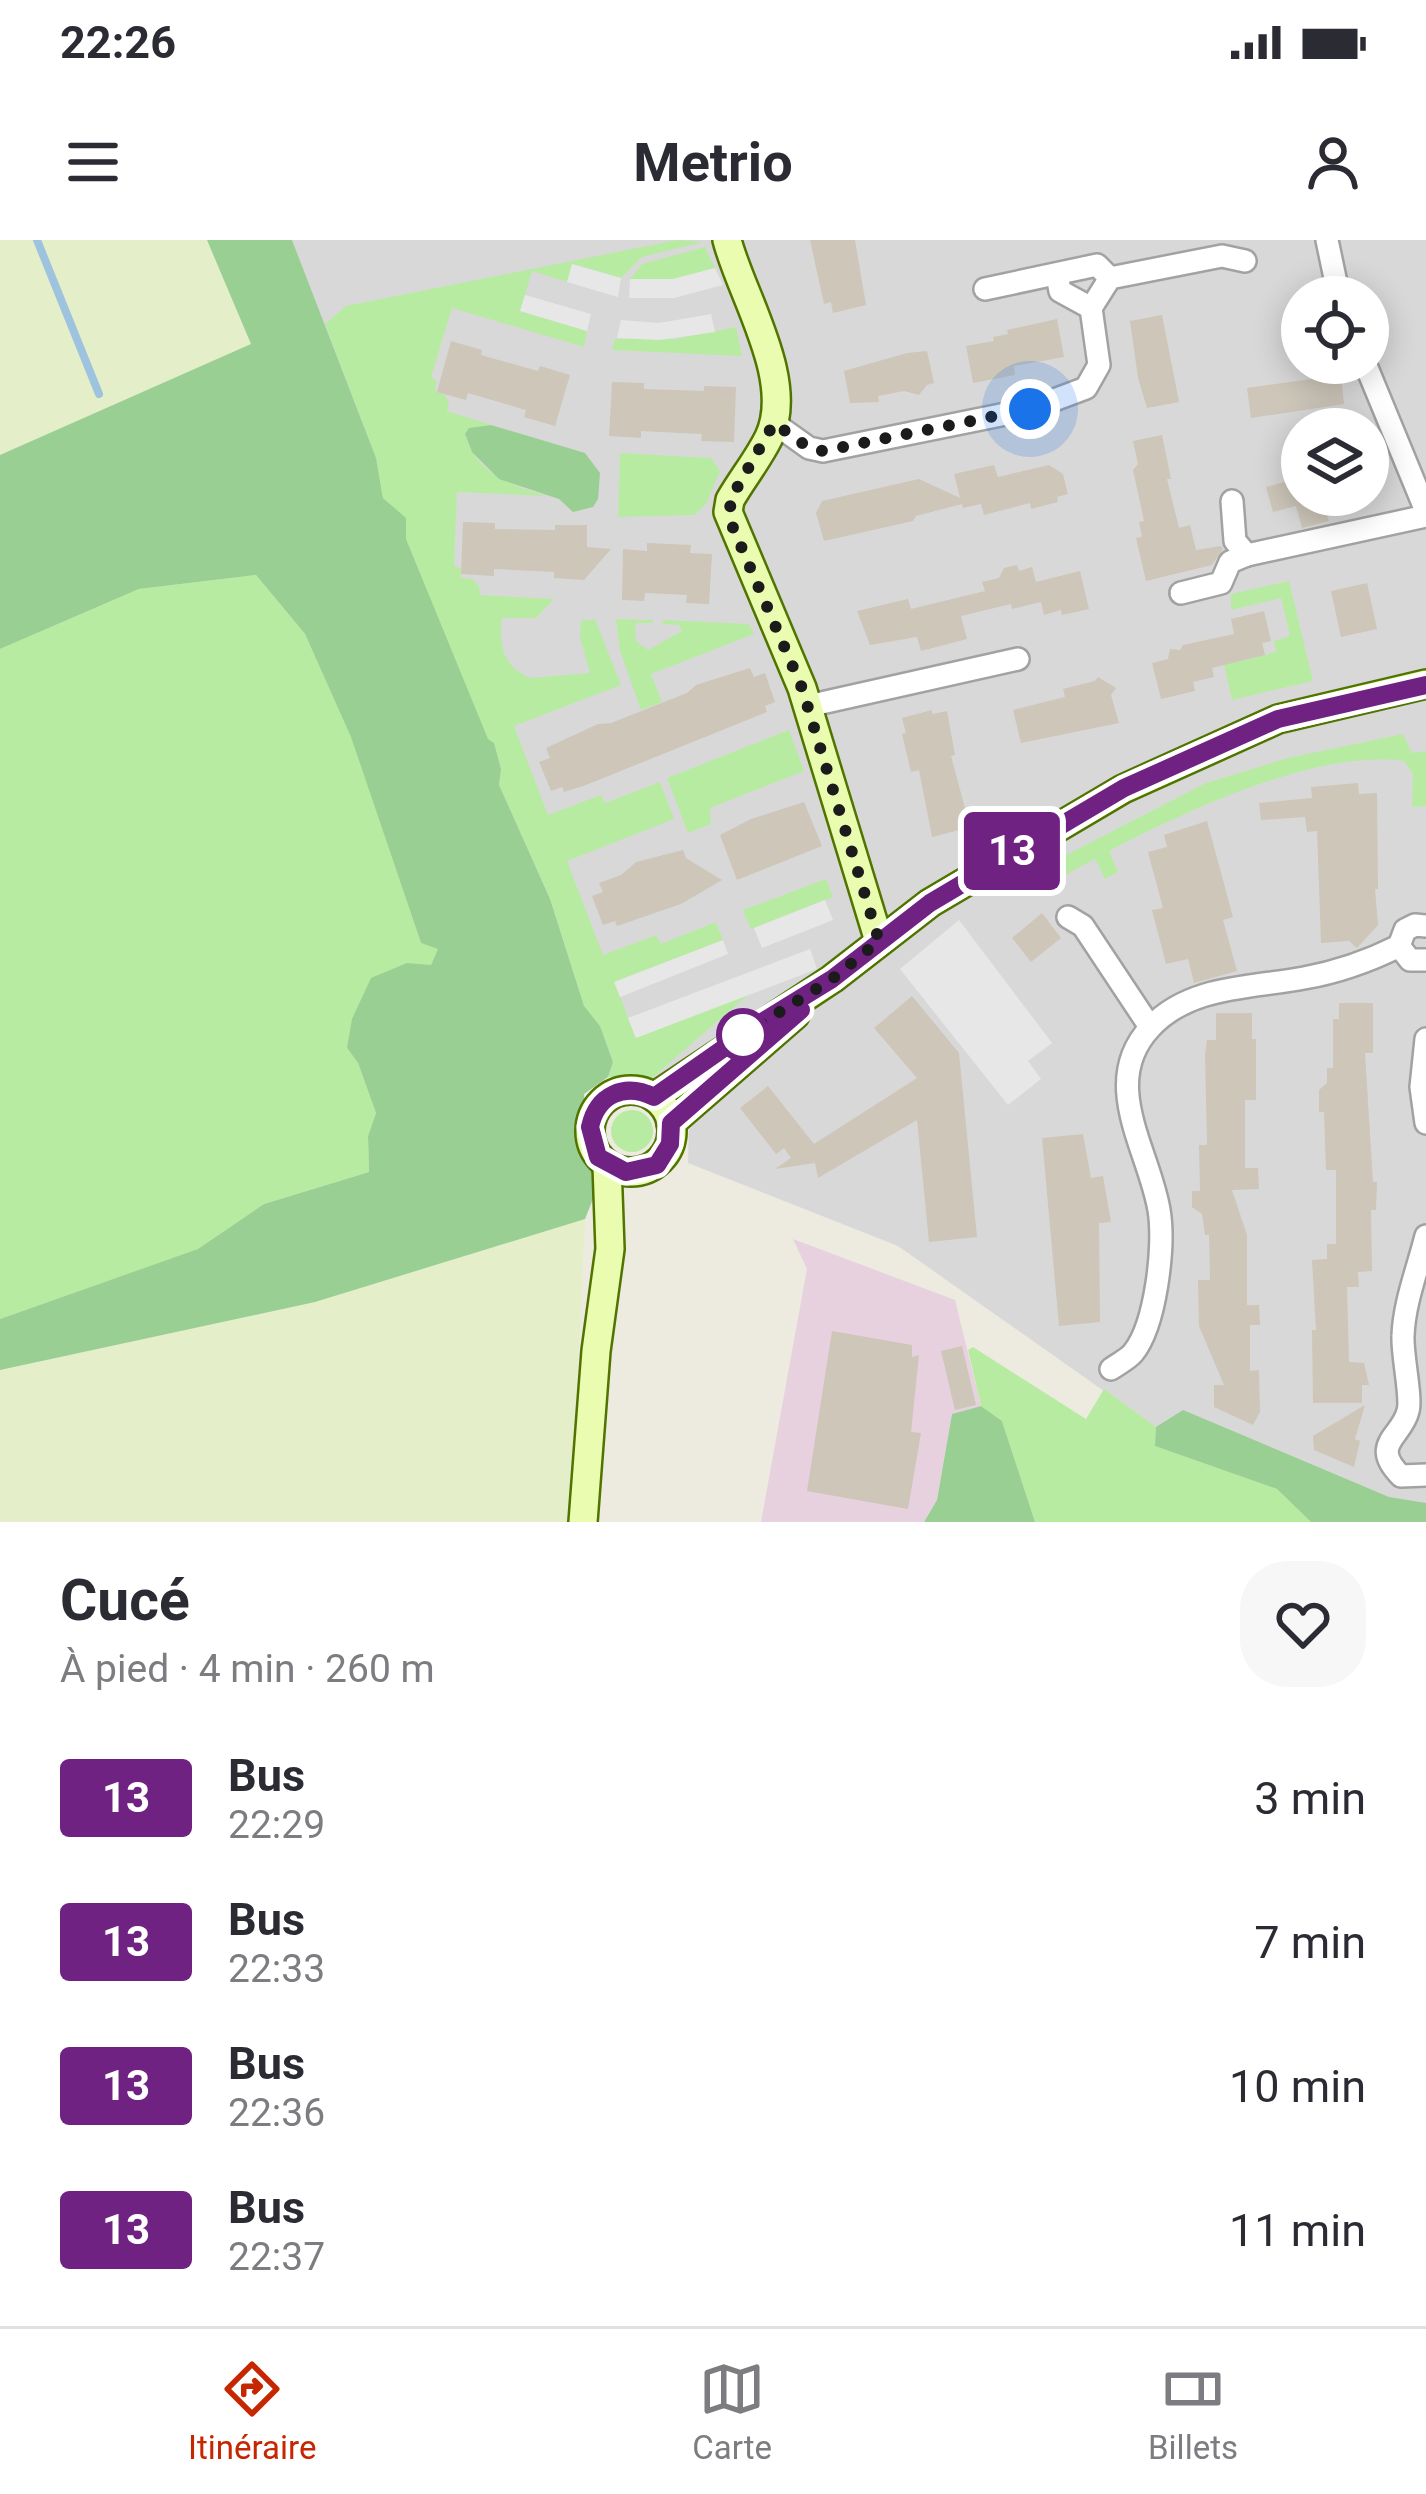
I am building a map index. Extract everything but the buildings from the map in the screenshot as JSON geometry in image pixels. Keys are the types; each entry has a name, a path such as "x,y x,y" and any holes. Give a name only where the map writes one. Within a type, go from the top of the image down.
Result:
{"main road":[{"path":"728,240 763,332 774,393 774,423 730,500 728,512 808,706 879,941"},
{"path":"671,1123 879,941 930,903 1053,827 1172,764 1312,709 1426,684"},
{"path":"1234,739 1426,704"},
{"path":"654,1097 832,979"},
{"path":"623,1090 654,1097 671,1123 664,1155 657,1165 637,1172 607,1165 590,1138 597,1108 623,1090"},
{"path":"583,1522 596,1352 610,1249 607,1165"},
{"path":"610,1249 637,1172"}],"street":[{"path":"1327,240 1335,276"},
{"path":"774,423 809,448 823,451 1030,409 1085,388 1099,365 1090,308 1110,278 1222,256 1245,261"},
{"path":"985,289 1097,265 1110,278"},
{"path":"1057,275 1060,291 1090,308"},
{"path":"1180,593 1221,583 1230,562 1246,555 1426,514 1373,384"},
{"path":"1232,501 1235,542 1246,555"},
{"path":"808,706 1018,659"},
{"path":"1069,917 1083,926 1150,1027"},
{"path":"1111,1369 1132,1354 1139,1342 1158,1277 1160,1212 1126,1090 1128,1063 1150,1027 1185,1003 1239,985 1300,979 1352,967 1400,946 1405,930 1425,923"},
{"path":"1400,946 1410,960 1426,960"},
{"path":"1426,1039 1420,1087 1426,1123"},
{"path":"1426,1235 1403,1328 1417,1418 1391,1437 1388,1453 1391,1466 1401,1476 1426,1475"}],"shaded area":[{"path":"292,240 1426,240 1426,1522 1311,1522 1277,1489 1155,1446 1155,1427 898,1246 688,1163 689,1124 663,1083 590,1050"},
{"path":"572,264 621,278 618,297 567,282"},
{"path":"715,268 723,285 674,298 629,298 630,279 673,279"},
{"path":"525,295 591,314 587,331 520,311"},
{"path":"711,314 715,332 660,340 617,338 621,320 659,323"},
{"path":"825,900 833,920 762,948 754,928"},
{"path":"959,920 1052,1043 1028,1061 1041,1079 1008,1105 900,969"},
{"path":"723,940 728,954 620,997 614,982"},
{"path":"810,949 817,969 636,1038 628,1018"},
{"path":"793,1239 955,1300 981,1406 952,1414 937,1500 924,1522 761,1522 807,1269"}],"green space":[{"path":"0,240 207,240 251,344 0,455"},
{"path":"207,240 292,240 376,458 383,498 406,518 406,539 488,739 494,743 501,769 499,785 550,899 584,1006 600,1026 613,1062 608,1077 584,1094 597,1189 585,1219 315,1302 0,1370 0,1319 198,1249 264,1204 369,1172 368,1136 376,1113 358,1063 347,1048 352,1019 371,978 407,963 431,965 438,949 421,943 351,737 305,634 256,575 139,589 0,649 0,455 251,344"},
{"path":"677,240 703,242 642,257 621,278 573,264 567,282 532,271 520,311 587,331 584,347 452,308 431,377 437,381 435,391 449,403 447,411 491,425 465,433 469,447 486,468 547,496 457,492 454,566 461,568 461,578 472,579 480,595 554,599 536,618 502,618 502,646 508,661 530,678 590,673 580,638 581,621 595,619 621,685 514,726 548,815 601,795 605,803 660,782 674,819 567,861 603,955 656,935 661,944 716,922 723,940 615,982 635,1037 748,995 652,1078 608,1077 613,1061 600,1026 584,1006 550,898 499,785 501,769 494,743 488,740 406,539 405,518 383,498 376,458 325,324 346,306"},
{"path":"705,247 715,268 673,279 630,279 642,264"},
{"path":"736,327 742,356 612,350 615,339 676,339"},
{"path":"491,425 585,453 600,473 593,507 573,512 559,499 499,479 472,452 465,434 469,428"},
{"path":"620,453 711,458 720,471 706,504 694,515 618,517"},
{"path":"256,575 305,634 351,736 421,943 439,948 431,965 347,1048 358,1063 376,1113 368,1136 369,1172 264,1204 199,1249 0,1319 0,649 139,589"},
{"path":"1289,581 1313,681 1232,700 1223,660 1242,661 1276,652 1274,641 1290,636 1281,598 1231,610 1231,594"},
{"path":"616,619 653,620 635,623 636,641 648,650 682,631 679,625 663,624 663,620 749,624 754,634 651,674 662,702 641,710 620,651"},
{"path":"789,730 804,771 710,808 711,824 688,833 667,778"},
{"path":"1403,734 1412,753 1426,751 1426,806 1412,807 1413,774 1404,761 1332,764 1252,786 1140,835 1109,851 1118,872 1105,879 1095,859 1052,882 1043,867 1206,783 1288,758"},
{"path":"826,879 833,897 751,929 743,910"},
{"path":"632,1110 647,1116 653,1131 647,1146 632,1152 617,1146 611,1131 617,1116"},
{"path":"585,1219 571,1522 0,1522 0,1370 315,1302"},
{"path":"973,1347 1086,1419 1104,1389 1156,1427 1155,1446 1277,1489 1311,1522 1035,1522 1002,1421 981,1406 968,1350"},
{"path":"981,1406 1002,1421 1035,1522 924,1522 937,1500 952,1414"},
{"path":"1183,1410 1389,1497 1426,1503 1426,1522 1311,1522 1277,1489 1155,1446 1156,1427"}],"waterway":[{"path":"37,240 99,394"}],"bus line":[{"name":"13","path":"801,1010 671,1123 670,1144 657,1165 626,1172 598,1157 590,1127 604,1100 623,1090 654,1097 832,979 930,903 1053,827 1172,764 1278,719 1426,685"}],"route":[{"path":"743,1035 832,979 879,941 802,688 731,523 730,500 774,423 809,448 823,451 1030,409"}]}
